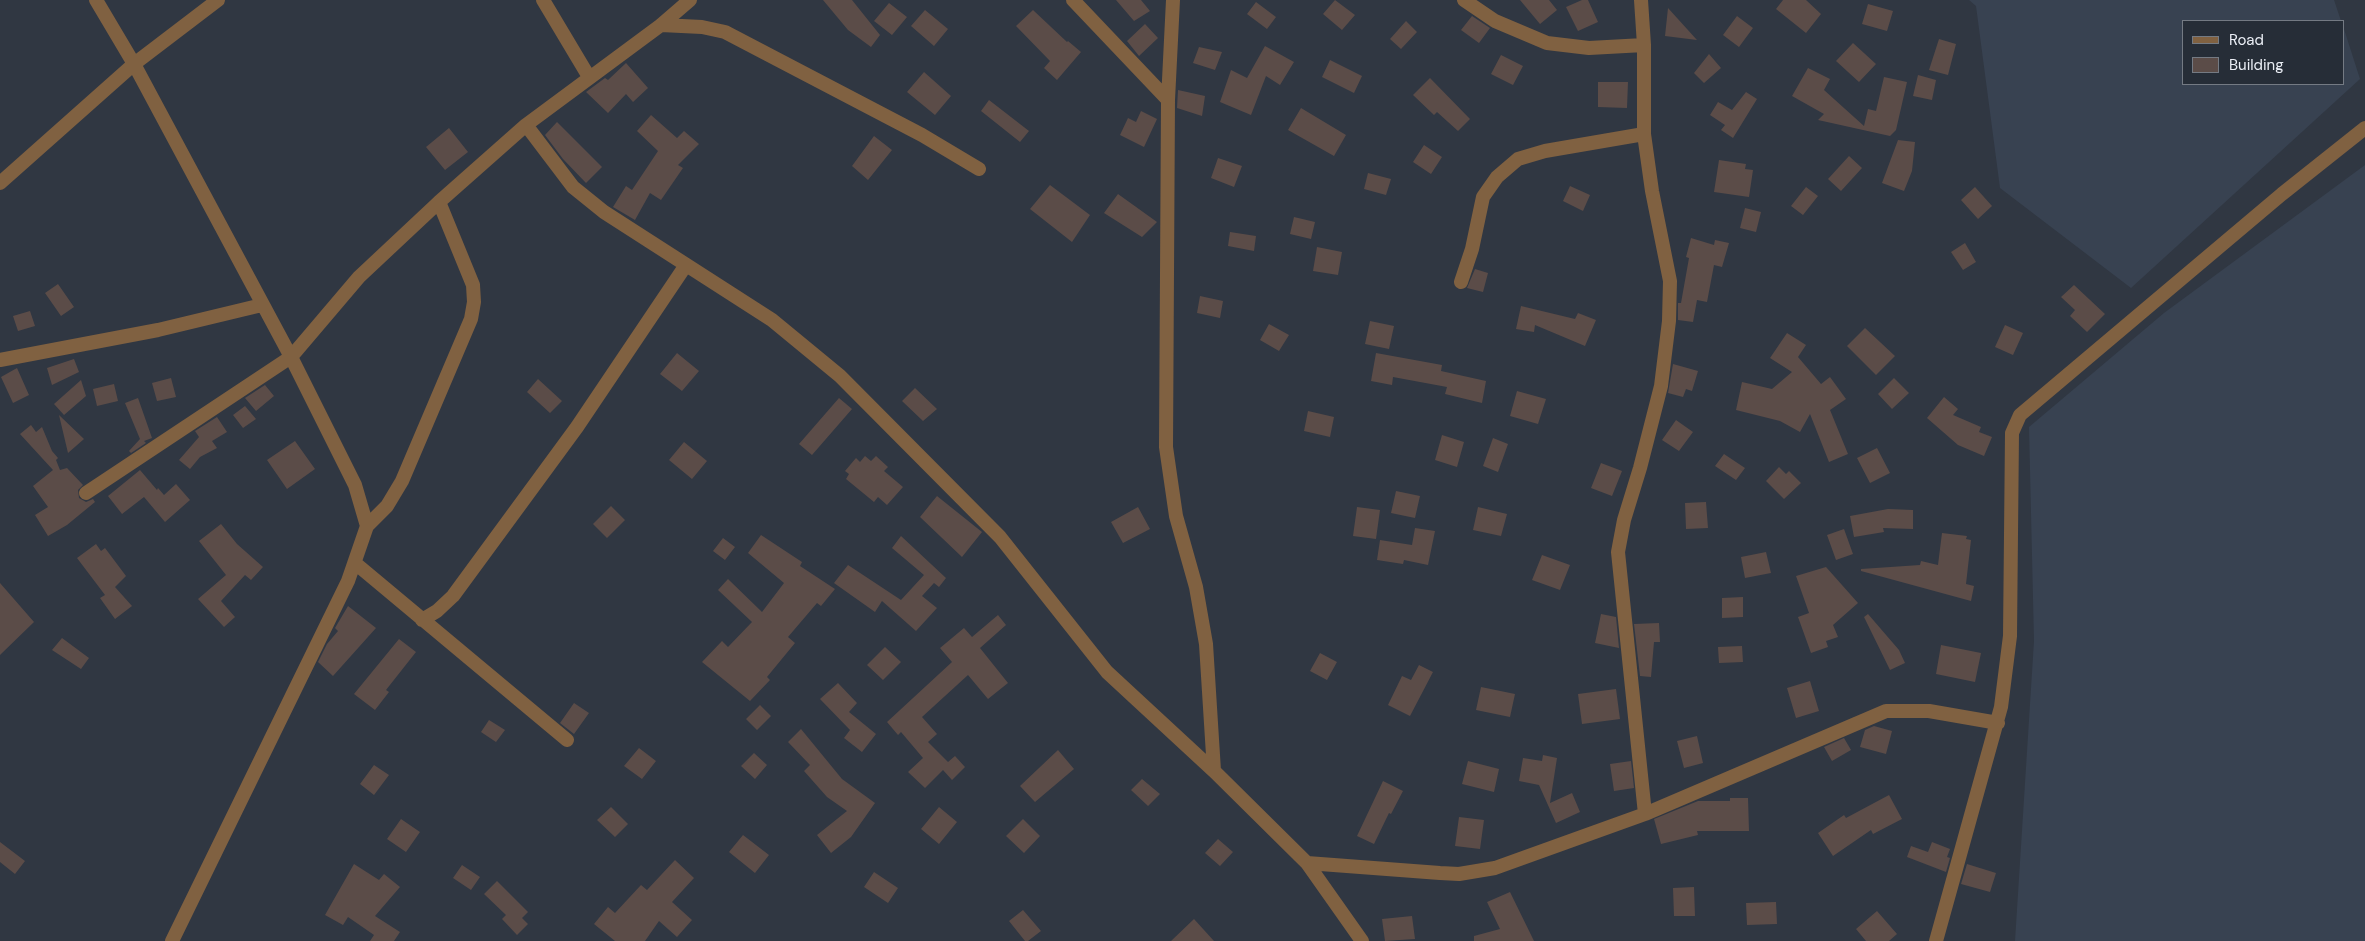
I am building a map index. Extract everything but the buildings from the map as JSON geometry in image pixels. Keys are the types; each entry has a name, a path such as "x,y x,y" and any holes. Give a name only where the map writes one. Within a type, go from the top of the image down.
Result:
{"street":[{"path":"96,0 134,64 291,357 355,485 367,526"},
{"path":"0,183 134,64 218,0"},
{"path":"543,0 589,77"},
{"path":"86,493 291,357 359,278 439,202 526,126 661,25 690,0"},
{"path":"1074,0 1168,100"},
{"path":"1173,0 1168,100 1166,447 1176,516 1196,587 1206,644 1214,771"},
{"path":"1464,0 1495,21 1546,43 1589,48 1644,46"},
{"path":"1642,0 1644,134 1652,190 1670,281 1661,386 1624,520 1618,552 1645,814"},
{"path":"661,25 702,27 725,32 922,135 979,169"},
{"path":"526,126 573,187 604,212 772,320 840,376 1000,537 1107,672 1214,771 1307,863 1362,941"},
{"path":"1936,941 1998,723 2010,636 2012,433 2020,415 2282,194 2365,128"},
{"path":"1461,282 1472,249 1484,198 1497,177 1518,159 1545,151 1644,134"},
{"path":"172,941 356,562 367,526 387,506 402,481 471,319 474,302 473,285 439,202"},
{"path":"422,620 437,611 453,596 577,427 686,264"},
{"path":"0,360 158,330 262,305"},
{"path":"356,562 422,620 567,740"},
{"path":"1307,863 1459,874 1495,868 1645,814 1886,711 1930,711 1998,723"}],"shaded area":[{"path":"1969,0 2334,0 2341,20 2182,20 2182,85 2345,85 2345,32 2360,79 2131,288 2000,188 1976,6"},
{"path":"2365,165 2365,941 2015,941 2034,641 2029,427 2164,313"}]}
